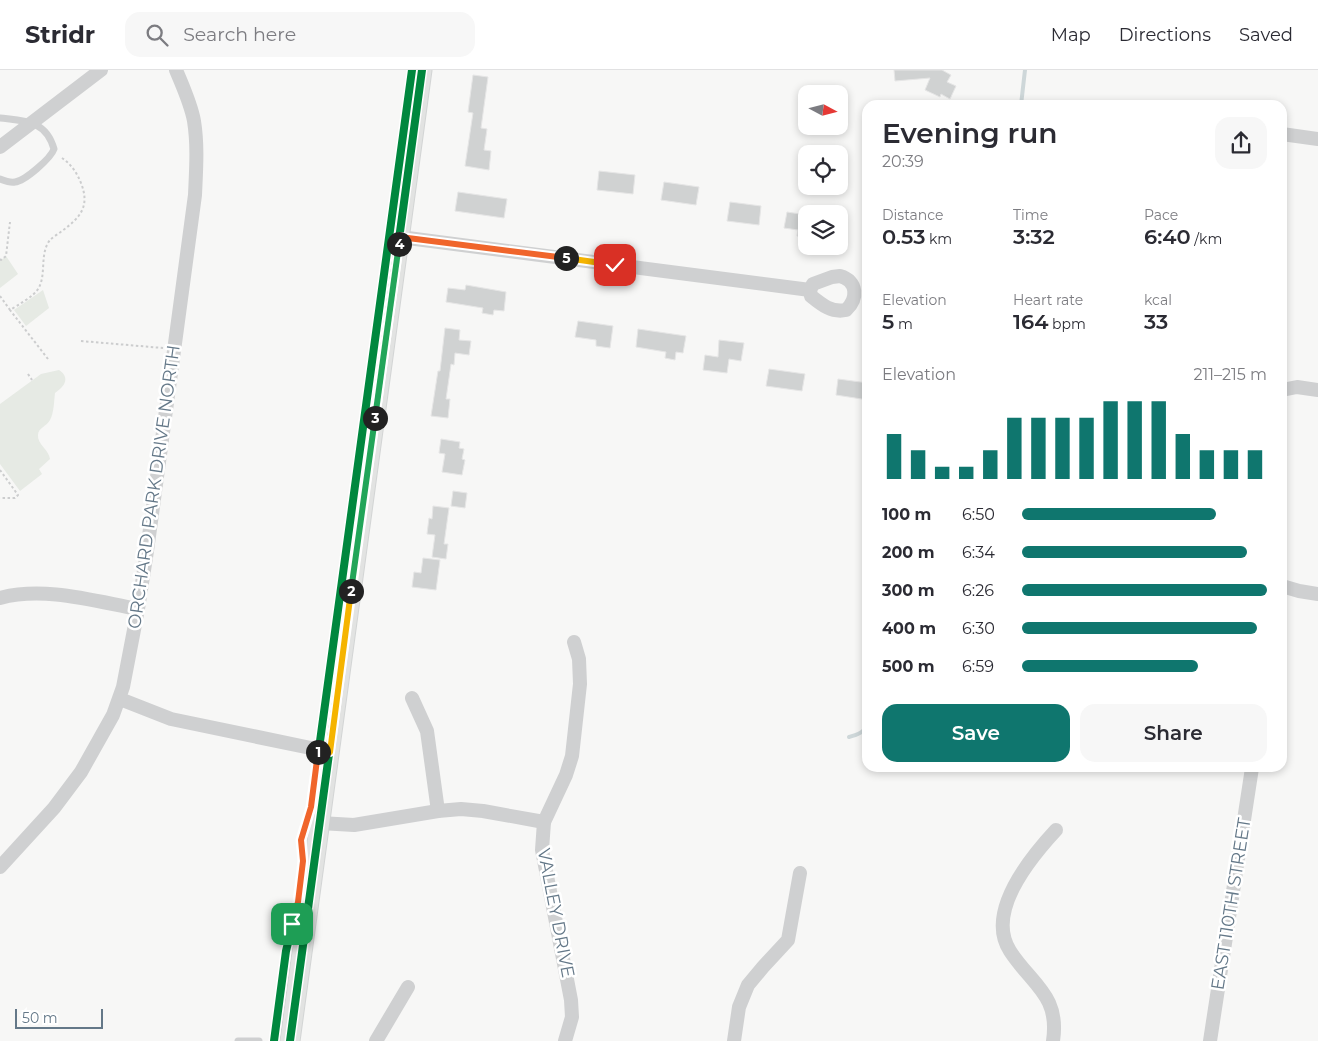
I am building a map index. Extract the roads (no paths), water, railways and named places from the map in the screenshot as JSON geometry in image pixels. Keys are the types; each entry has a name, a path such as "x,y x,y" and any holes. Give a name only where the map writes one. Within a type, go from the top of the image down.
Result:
{"street":[{"path":"0,147 101,70"},
{"name":"ORCHARD PARK DRIVE NORTH","path":"0,867 54,808 81,772 106,729 120,699 126,678 138,609 195,195 197,163 194,120 176,70"},
{"path":"290,1041 422,70"},
{"path":"1287,135 1318,139"},
{"path":"400,237 810,290"},
{"path":"1287,389 1296,387 1318,390"},
{"path":"1287,587 1318,594"},
{"path":"0,598 22,593 40,594 138,609"},
{"name":"VALLEY DRIVE","path":"565,1041 572,1017 571,1000 542,850 544,822 566,775 572,756 580,684 579,659 574,642"},
{"path":"412,698 427,731 438,811"},
{"path":"120,699 155,714 184,722 330,752"},
{"name":"EAST 110TH STREET","path":"1210,1041 1251,772"},
{"path":"320,823 354,825 438,811 471,810 544,822"},
{"path":"1053,1041 1055,1020 1053,1010 1047,998 1009,949 1003,926 1005,909 1017,881 1037,851 1056,830"},
{"path":"734,1041 739,1007 748,985 788,940 800,873"},
{"path":"376,1041 408,987"}],"lane":[{"path":"0,118 33,122 46,132 52,142 54,152 22,181 13,183 0,179"},
{"path":"238,1041 259,1041"}],"waterway":[{"path":"1022,100 1025,70"},
{"path":"849,737 862,732"}]}
